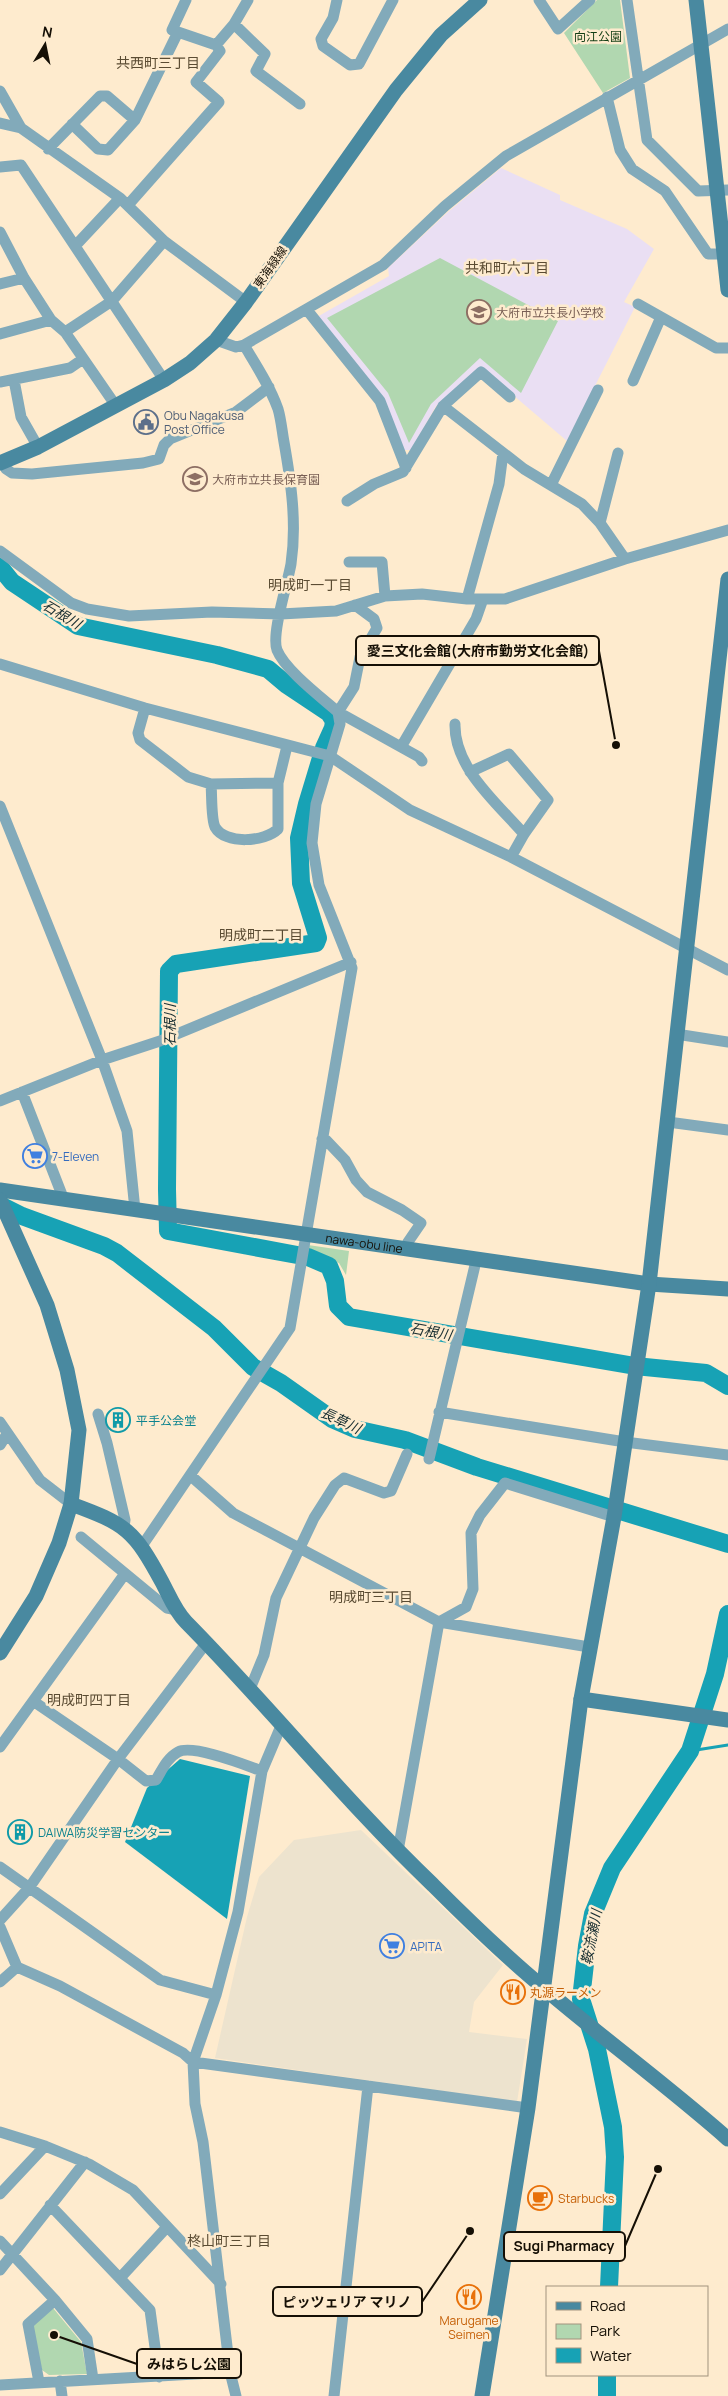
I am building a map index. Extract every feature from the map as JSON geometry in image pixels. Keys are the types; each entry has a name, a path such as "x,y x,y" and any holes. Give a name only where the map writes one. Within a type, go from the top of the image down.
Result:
{"street":[{"path":"76,245 124,202 219,102 196,82 220,51 216,45 172,30 186,0"},
{"path":"337,0 333,18 321,39 323,46 350,65 359,64 394,0"},
{"name":"東海緑線","path":"2,463 38,448 164,380 190,364 216,340 246,302 396,90 441,35 480,0"},
{"path":"539,0 558,30 590,0"},
{"path":"627,0 647,140 698,191 722,190"},
{"path":"696,0 700,46 722,190 724,254 728,290"},
{"path":"216,45 234,24 244,1"},
{"path":"234,24 264,54 256,71 300,104"},
{"path":"216,340 236,347 244,345 383,265 445,206 506,156 728,29"},
{"path":"72,124 98,149 108,150 135,120 178,32"},
{"path":"0,91 21,128 124,202 164,241 246,302"},
{"path":"48,149 100,96 107,96 135,120"},
{"path":"607,97 620,150 632,169 665,191 708,254 724,254"},
{"path":"0,123 21,128"},
{"path":"0,167 21,165 164,380"},
{"path":"0,233 24,278 51,320 65,332 116,406"},
{"path":"65,332 112,301 164,241"},
{"path":"0,284 24,278"},
{"path":"638,304 716,348 728,348"},
{"path":"307,310 380,401 406,468"},
{"path":"633,381 661,317"},
{"path":"0,334 51,320"},
{"path":"244,345 269,387 278,410 292,506 294,534 291,563 276,634 276,648 282,659 309,687 338,712 419,756 422,761"},
{"path":"0,382 70,368 83,359"},
{"path":"347,501 374,484 403,472 443,406 481,372 510,397"},
{"path":"14,380 21,417 38,448"},
{"path":"2,463 12,473 32,474 143,464 159,459 164,445 170,439 236,412 269,387"},
{"path":"552,486 598,390"},
{"path":"443,406 483,435 502,454 582,504 600,523 624,559"},
{"path":"600,523 618,453"},
{"path":"467,599 499,484 502,454"},
{"path":"0,551 71,603 87,608 129,616 212,612 281,614 336,611 385,596 422,594 467,599 506,598 624,559 728,530"},
{"path":"349,562 382,562 385,596"},
{"path":"482,2396 528,2108 581,1699 615,1510 649,1284 728,579"},
{"path":"401,747 476,619 482,599"},
{"path":"142,1546 290,1328 352,968 320,884 312,843 316,804 325,755 340,724 338,712 354,687 360,657 377,628 374,619 355,605"},
{"path":"0,664 145,708 325,755 410,810 511,858 728,970"},
{"path":"145,708 138,733 140,740 188,778 211,784 278,783"},
{"path":"455,724 455,739 470,772 524,834"},
{"path":"211,784 214,826 221,834 242,840 272,835 278,829 278,783 287,746"},
{"path":"470,772 509,754 548,800 524,834 511,858"},
{"path":"0,806 2,818 102,1060 127,1131 135,1210"},
{"path":"0,1101 102,1060 160,1041 351,962"},
{"path":"676,1034 728,1042"},
{"path":"22,1092 64,1200"},
{"path":"668,1122 728,1130"},
{"path":"322,1139 326,1140 345,1160 366,1192 402,1210 421,1223 408,1242 406,1250"},
{"name":"nawa-obu line","path":"0,1190 476,1261 649,1284 728,1289"},
{"path":"0,1200 47,1305 67,1370 79,1430 71,1504 59,1544 36,1596 0,1653"},
{"path":"429,1459 476,1261"},
{"path":"439,1412 625,1442 728,1455"},
{"path":"98,1414 112,1462 125,1520 124,1527"},
{"path":"0,1422 40,1480 71,1504 124,1527 142,1546 184,1620 207,1642 281,1726 398,1852 543,1988 681,2098 728,2139"},
{"path":"0,1445 7,1434"},
{"path":"250,1689 264,1655 276,1598 314,1518 335,1485 344,1478 384,1493 390,1492 407,1454"},
{"path":"191,1476 233,1513 439,1622 589,1647"},
{"path":"439,1622 466,1607 473,1589 471,1533 480,1515 505,1484 615,1510"},
{"path":"81,1537 124,1575 166,1608 177,1610"},
{"path":"0,1748 124,1575"},
{"path":"398,1852 439,1622"},
{"path":"0,1920 29,1888 118,1759 207,1642"},
{"path":"581,1699 725,1720"},
{"path":"33,1701 118,1759 146,1781 156,1780 168,1760 178,1751 187,1750 209,1754 262,1771"},
{"path":"236,2396 230,2372 203,2142 195,2104 193,2062 216,1995 238,1912 262,1771 281,1726"},
{"path":"0,1867 160,1980 216,1995"},
{"path":"0,1927 17,1967 60,1986 183,2053 193,2062 528,2108"},
{"path":"0,1982 17,1967"},
{"path":"334,2396 368,2086"},
{"path":"0,2132 46,2146 86,2162 133,2190 221,2284"},
{"path":"0,2194 46,2146"},
{"path":"0,2270 86,2162"},
{"path":"50,2205 150,2310 159,2377"},
{"path":"120,2278 167,2227"},
{"path":"0,2241 55,2300 87,2339 93,2379"},
{"path":"38,2382 28,2324 55,2300"},
{"path":"0,2385 230,2372"},
{"path":"60,2381 62,2396"}],"shaded area":[{"name":"大府市立共長小学校","path":"501,168 560,195 560,200 627,229 654,249 624,302 635,307 567,441 480,367 436,406 411,450 404,450 383,398 317,317 389,276 388,268 448,212"},
{"path":"361,1830 503,1965 474,2002 469,2032 527,2039 517,2102 215,2058 247,1917 259,1877 294,1840"}],"green space":[{"name":"向江公園","path":"597,0 620,0 630,78 603,93 564,33"},
{"path":"440,258 558,321 521,393 480,358 431,404 409,443 388,393 327,318"},
{"path":"308,1245 349,1251 346,1275 339,1263 307,1252"},
{"path":"53,2308 81,2342 87,2374 49,2375 42,2370 31,2328"}],"water":[{"path":"180,1759 250,1776 227,1919 125,1842 147,1788"}],"waterway":[{"name":"石根川","path":"0,567 12,582 78,626 217,655 268,669 287,685 329,713 334,721 307,804 299,838 301,883 318,938 316,943 176,964 169,971 168,1231 308,1257 329,1266 335,1281 338,1306 349,1317 635,1366 706,1373 728,1386"},
{"name":"長草川","path":"0,1205 22,1216 104,1246 117,1253 214,1328 253,1367 281,1383 332,1419 355,1429 405,1440 477,1467 728,1544"},
{"name":"鞍流瀬川","path":"609,2286 615,2157 613,2127 597,2049 581,1999 587,1946 593,1914 612,1868 690,1751 715,1674 728,1614"},
{"path":"690,1751 728,1745"},
{"name":"鞍流瀬川","path":"607,2376 607,2396"}],"place":[{"name":"大府市立共長小学校","path":"479,312"},
{"name":"Obu Nagakusa Post Office","path":"146,422"},
{"name":"大府市立共長保育園","path":"195,479"},
{"name":"愛三文化会館(大府市勤労文化会館)","path":"616,745"},
{"name":"7-Eleven","path":"35,1156"},
{"name":"平手公会堂","path":"118,1420"},
{"name":"DAIWA防災学習センター","path":"20,1832"},
{"name":"APITA","path":"392,1946"},
{"name":"丸源ラーメン","path":"513,1992"},
{"name":"Sugi Pharmacy","path":"658,2169"},
{"name":"Starbucks","path":"540,2198"},
{"name":"ピッツェリア マリノ","path":"470,2231"},
{"name":"Marugame Seimen","path":"469,2297"},
{"name":"みはらし公園","path":"54,2335"}],"district":[{"name":"共西町三丁目","path":"158,62"},
{"name":"共和町六丁目","path":"507,267"},
{"name":"明成町一丁目","path":"310,584"},
{"name":"明成町二丁目","path":"261,934"},
{"name":"明成町三丁目","path":"371,1596"},
{"name":"明成町四丁目","path":"89,1699"},
{"name":"柊山町三丁目","path":"229,2240"}]}
